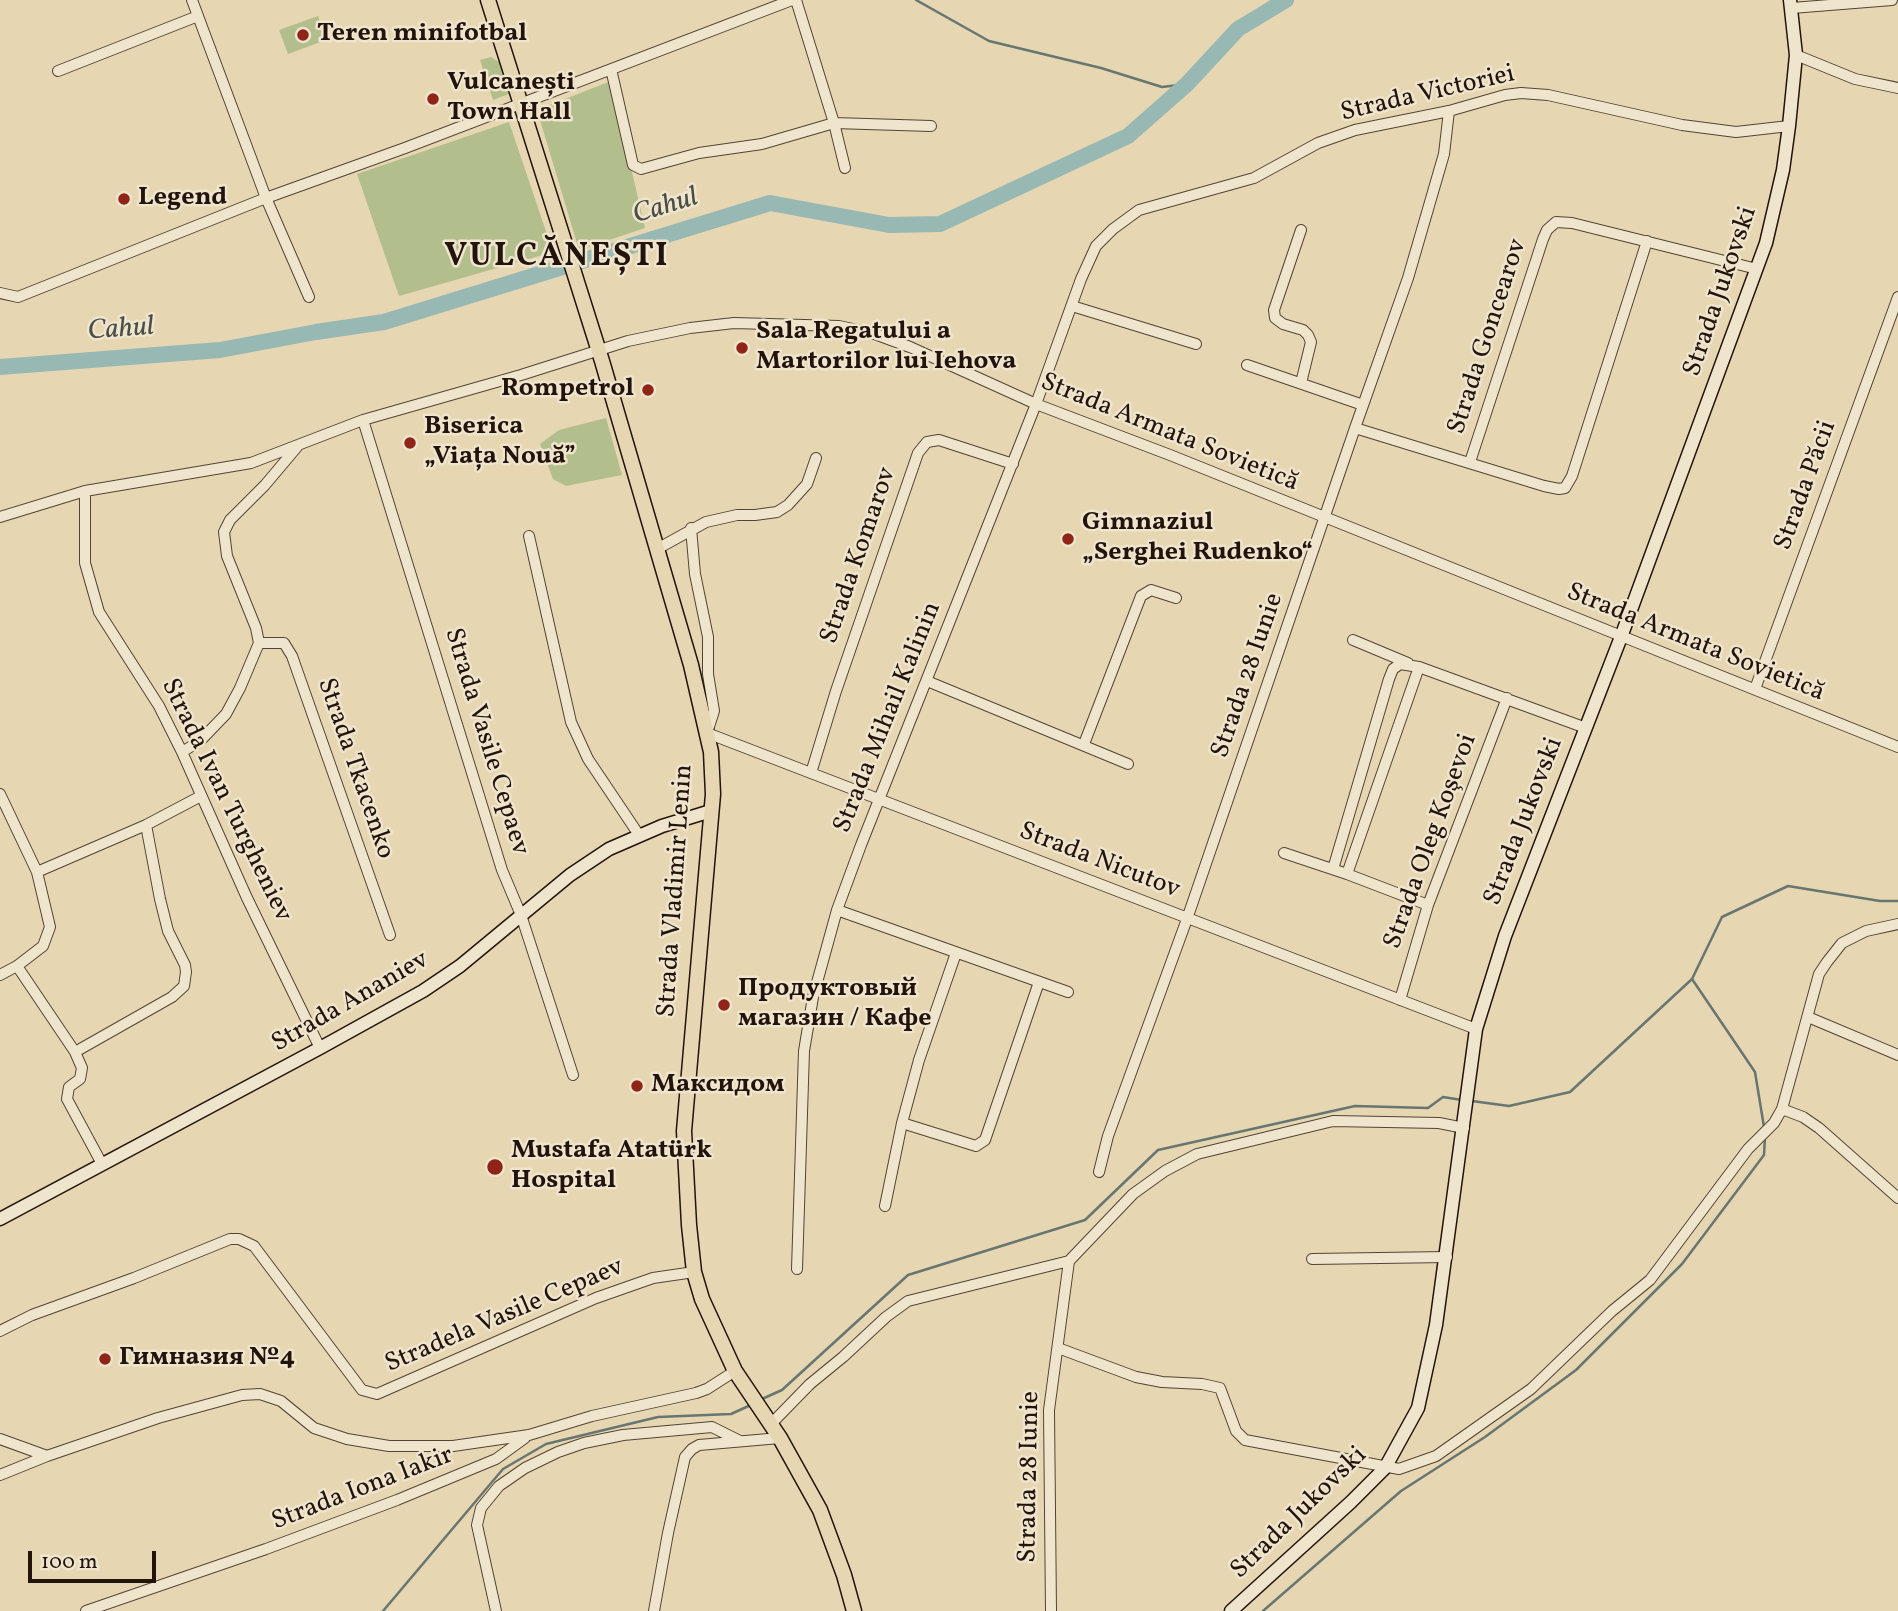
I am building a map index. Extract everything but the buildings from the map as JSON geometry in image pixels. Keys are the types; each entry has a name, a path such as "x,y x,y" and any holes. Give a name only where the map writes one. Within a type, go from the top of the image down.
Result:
{"main road":[{"name":"Strada Vladimir Lenin","path":"488,0 599,349 691,665 713,766 684,1130 694,1272 702,1298 738,1374 780,1438 820,1510 844,1574 854,1611"},
{"name":"Strada Jukovski","path":"1231,1611 1385,1468 1410,1426 1424,1389 1447,1256 1476,1029 1509,925 1621,637 1757,269 1774,215 1789,126 1796,55 1791,4"},
{"name":"Strada Ananiev","path":"0,1219 320,1048 433,984 591,860 639,835 711,811"}],"street":[{"path":"192,0 266,198 309,297"},
{"path":"1,294 18,297 266,198 794,0 834,123 845,168"},
{"path":"1791,4 1892,0"},
{"path":"58,71 198,16"},
{"path":"1796,55 1856,79 1898,88"},
{"path":"611,69 633,165 641,169 699,153 762,144 834,123 931,126"},
{"name":"Strada Victoriei","path":"1130,215 1155,204 1254,178 1294,155 1355,130 1449,111 1506,95 1534,93 1708,129 1753,132 1789,126"},
{"name":"Strada 28 Iunie","path":"1099,1172 1108,1136 1187,919 1354,428 1408,278 1444,154 1449,111"},
{"name":"Strada Mihail Kalinin","path":"797,1269 805,1040 813,997 837,910 1037,404 1084,270 1105,235 1130,215"},
{"name":"Strada Goncearov","path":"1470,462 1543,239 1551,226 1556,222 1572,223 1647,241"},
{"path":"1301,230 1274,310 1275,318 1283,324 1303,330 1311,342 1301,383"},
{"path":"1354,428 1554,489 1565,488 1572,476 1647,241 1757,269"},
{"name":"Strada Păcii","path":"1755,689 1898,297"},
{"path":"1072,306 1196,344"},
{"name":"Strada Armata Sovietică","path":"0,517 85,491 251,463 363,419 522,375 628,341 711,325 777,323 839,326 872,333 910,347 1037,404 1897,745"},
{"path":"1247,365 1363,405"},
{"name":"Strada Vasile Cepaev","path":"363,419 502,870 521,915 573,1075"},
{"name":"Strada Komarov","path":"811,773 836,691 918,453 927,442 939,440 1013,464"},
{"path":"182,752 200,741 226,714 259,643 256,628 227,556 223,533 230,520 265,485 300,443"},
{"path":"657,549 691,528 721,518 777,512 788,505 807,484 816,458"},
{"name":"Strada Ivan Turgheniev","path":"85,491 85,563 99,612 137,669 182,752 247,898 320,1048"},
{"path":"691,528 695,574 708,637 708,674 714,711 707,733"},
{"path":"528,537 571,722 588,759 639,835"},
{"path":"1084,744 1141,596 1151,590 1176,598"},
{"path":"1353,640 1586,728"},
{"name":"Strada Tkacenko","path":"259,643 284,643 292,656 390,935"},
{"path":"1333,869 1393,669 1400,664 1414,665"},
{"path":"1347,874 1414,665"},
{"path":"927,681 1128,764"},
{"name":"Strada Oleg Koşevoi","path":"1400,1000 1428,905 1507,698"},
{"name":"Strada Nicutov","path":"707,733 1476,1029"},
{"path":"0,794 37,872 50,927 43,946 0,975"},
{"path":"37,872 146,825 201,796"},
{"path":"75,1052 172,997 184,986 187,972 168,931 146,825"},
{"path":"1284,853 1428,905"},
{"path":"837,910 1068,992"},
{"path":"1058,1348 1136,1377 1220,1388 1236,1431 1245,1440 1319,1452 1385,1468 1398,1469 1436,1455 1531,1389 1612,1311 1650,1280 1748,1149 1774,1123 1782,1109 1819,974 1842,943 1866,931 1898,923"},
{"path":"885,1206 919,1060 956,953"},
{"path":"17,966 75,1052 82,1068 82,1074 76,1083 69,1087 67,1099 102,1164"},
{"path":"902,1124 976,1146 985,1140 1039,982"},
{"path":"1808,1017 1898,1055"},
{"path":"1782,1109 1803,1117 1819,1128 1898,1198"},
{"path":"769,1422 886,1317 908,1301 1069,1261 1133,1194 1165,1171 1197,1154 1333,1121 1439,1123 1464,1128"},
{"name":"Stradela Vasile Cepaev","path":"0,1331 32,1315 230,1239 239,1239 254,1246 358,1385 369,1394 385,1391 596,1298 653,1278 694,1272"},
{"path":"1312,1259 1447,1256"},
{"name":"Strada 28 Iunie","path":"1051,1611 1049,1410 1069,1261"},
{"path":"0,1475 158,1418 242,1395 260,1394 281,1401 314,1428 371,1444 423,1448 528,1435 592,1416 707,1390 738,1374"},
{"path":"496,1611 478,1533 478,1516 481,1508 499,1486 525,1468 558,1452 584,1443 623,1435 712,1427 740,1441"},
{"path":"691,1428 699,1445"},
{"name":"Strada Iona Iakir","path":"86,1611 266,1549 397,1500 496,1459 528,1435"},
{"path":"654,1611 685,1457 692,1448 699,1445 780,1438"},
{"path":"0,1439 47,1456"}],"green space":[{"name":"Teren minifotbal","path":"318,16 326,40 288,54 279,30"},
{"path":"491,57 499,62 509,94 493,100 480,60"},
{"path":"611,81 645,228 579,250 537,110"},
{"path":"509,122 553,252 399,296 357,174"},
{"path":"606,418 622,475 566,486 553,479 540,444 559,430"}],"waterway":[{"path":"916,0 989,41 1101,68 1162,87 1187,84"},
{"name":"Cahul","path":"0,367 220,350 384,322 770,203 889,225 940,224 1128,136 1187,84 1238,29 1286,0"},
{"path":"1472,1101 1509,1106 1570,1092 1692,979 1722,917 1788,886 1880,901 1898,901"},
{"path":"1692,979 1755,1072 1764,1127"},
{"path":"762,1399 782,1390 908,1275 1085,1220 1158,1150 1355,1106 1428,1108 1443,1097 1462,1100"},
{"path":"1263,1611 1401,1491 1485,1437 1576,1370 1682,1264 1764,1155 1765,1137"},
{"path":"383,1611 503,1469 546,1444 658,1417 731,1414 753,1404"}],"place":[{"name":"Teren minifotbal","path":"303,35"},
{"name":"Vulcanești Town Hall","path":"433,99"},
{"name":"Legend","path":"124,199"},
{"name":"Sala Regatului a Martorilor lui Iehova","path":"742,348"},
{"name":"Rompetrol","path":"648,390"},
{"name":"Biserica „Viața Nouă”","path":"410,443"},
{"name":"Gimnaziul „Serghei Rudenko“","path":"1068,539"},
{"name":"Продуктовый магазин / Кафе","path":"724,1005"},
{"name":"Максидом","path":"637,1086"},
{"name":"Mustafa Atatürk Hospital","path":"495,1167"},
{"name":"Гимназия №4","path":"105,1359"}],"district":[{"name":"VULCĂNEȘTI","path":"557,259"}]}
